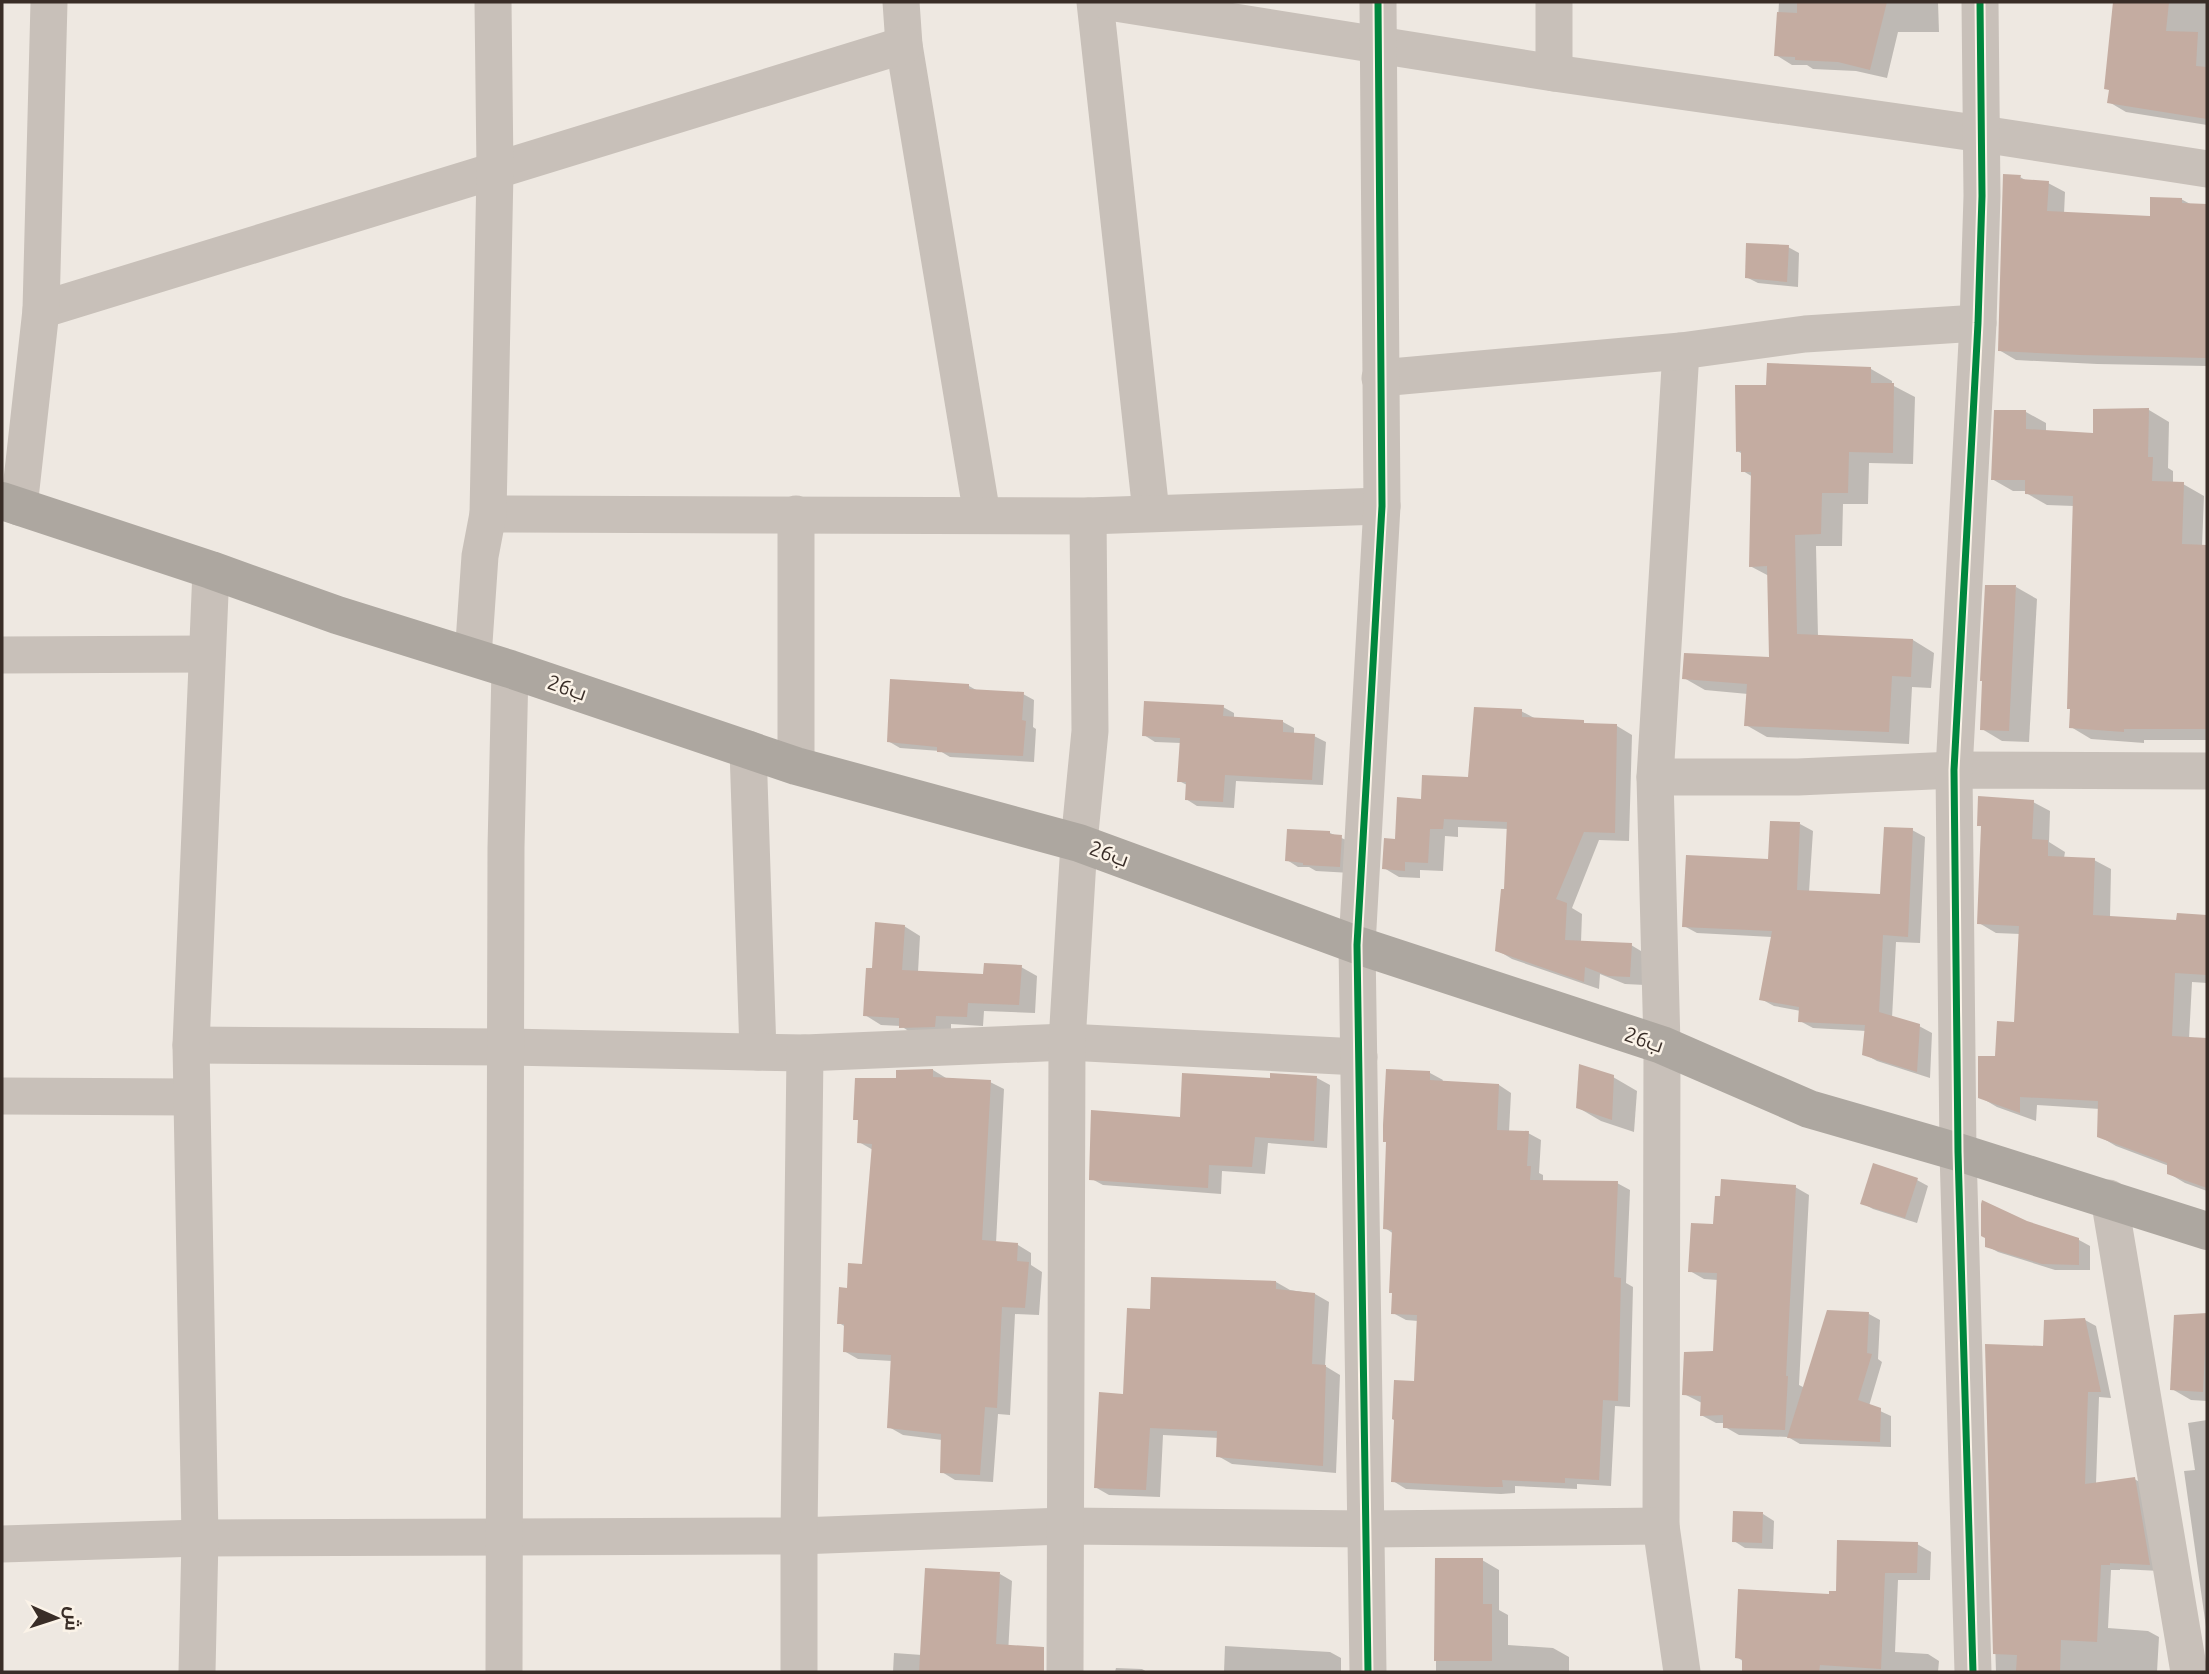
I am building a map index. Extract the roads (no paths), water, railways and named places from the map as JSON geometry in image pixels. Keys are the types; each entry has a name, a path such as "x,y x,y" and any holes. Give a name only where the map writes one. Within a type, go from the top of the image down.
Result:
{"highway":[{"name":"26ب","path":"10,504 796,766 1079,843 1357,945 1662,1045 1809,1109 2109,1198 2207,1231"}],"street":[{"path":"10,504 41,310 49,2"},
{"path":"472,657 480,556 488,514 495,171 493,2"},
{"path":"901,2 904,45 982,515"},
{"path":"1095,2 1151,512"},
{"path":"1110,2 1554,73 2207,169"},
{"path":"1368,1672 1357,945 1382,506 1378,2"},
{"path":"1554,2 1554,73"},
{"path":"1973,1672 1958,1152 1954,770 1978,323 1982,134 1980,2"},
{"path":"41,310 904,45"},
{"path":"1380,378 1681,351 1805,334 1978,323"},
{"path":"1681,351 1655,777 1662,1045 1661,1526 1682,1672"},
{"path":"488,514 1088,516 1382,506"},
{"path":"796,514 796,766"},
{"path":"1065,1672 1066,1042 1079,843 1090,731 1088,516"},
{"path":"197,1672 200,1538 191,1045 211,570"},
{"path":"2,655 207,654"},
{"path":"503,1672 506,848 510,669"},
{"path":"748,748 758,1052"},
{"path":"1655,777 1798,777 1954,770 2207,772"},
{"path":"191,1045 506,1047 805,1053 1066,1042 1359,1057"},
{"path":"800,1672 805,1053"},
{"path":"2,1096 191,1097"},
{"path":"2109,1198 2189,1672"},
{"path":"2,1544 200,1538 799,1536 1065,1526 1367,1529 1661,1526"}]}
